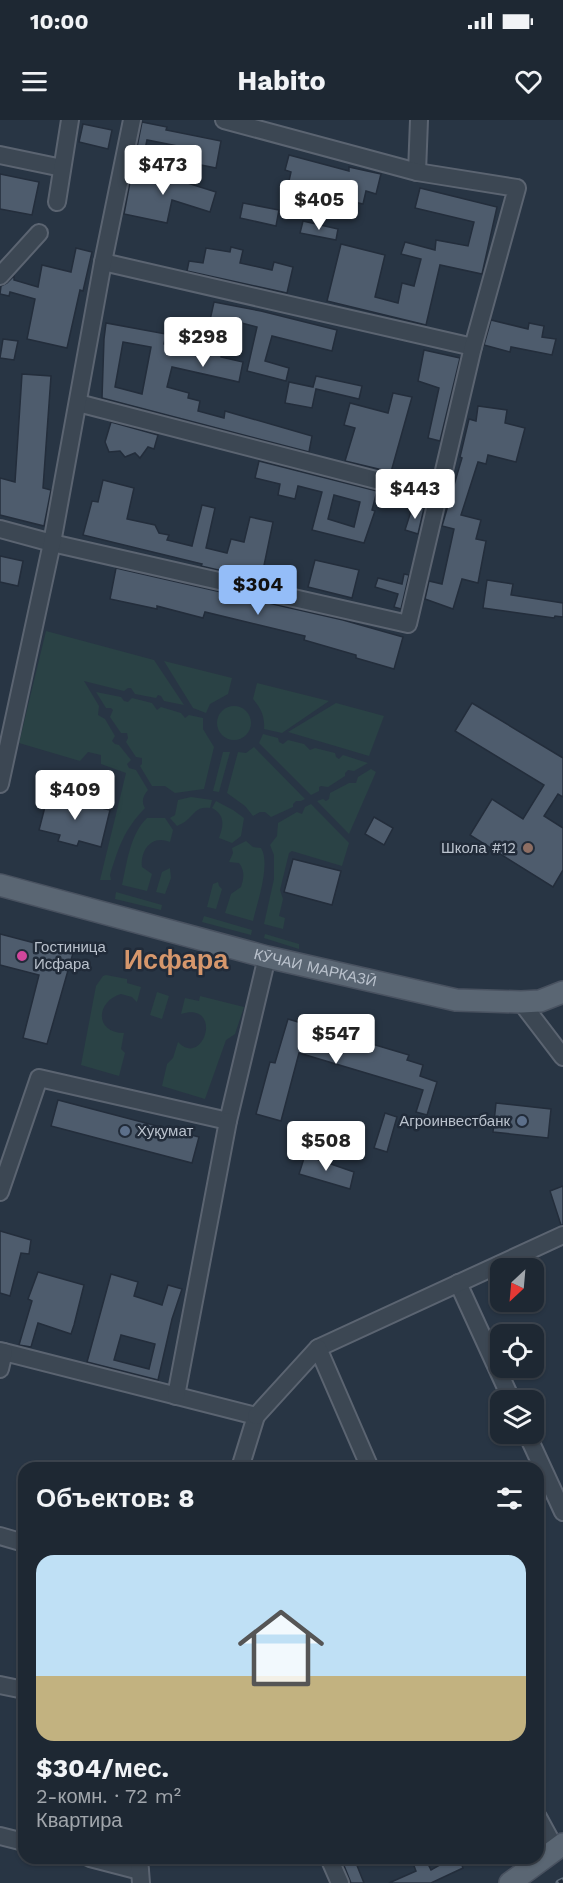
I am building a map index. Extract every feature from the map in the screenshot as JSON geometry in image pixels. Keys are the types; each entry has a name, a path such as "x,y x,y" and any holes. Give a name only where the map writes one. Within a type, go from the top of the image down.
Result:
{"main road":[{"name":"КӮЧАИ МАРКАЗӢ","path":"0,885 267,957 456,1000 520,1002 540,1000 563,992"},
{"path":"544,1858 559,1847"},
{"path":"510,1883 536,1864"}],"street":[{"path":"57,202 70,120"},
{"path":"0,784 52,543 103,262 132,120"},
{"path":"0,529 52,543 408,624 473,347 517,188 417,172 224,120"},
{"path":"417,172 419,120"},
{"path":"0,155 62,168"},
{"path":"0,276 39,233"},
{"path":"103,262 473,347"},
{"path":"78,403 438,496"},
{"path":"176,1396 228,1121 267,957"},
{"path":"520,1002 563,1057"},
{"path":"0,1192 39,1078 228,1121"},
{"path":"242,1462 256,1416 318,1348 563,1235"},
{"path":"458,1283 507,1390"},
{"path":"318,1348 367,1462"},
{"path":"0,1369 2,1352 256,1416"},
{"path":"532,1444 540,1462"},
{"path":"544,1471 563,1512"},
{"path":"0,1536 18,1541"},
{"path":"0,1685 18,1689"},
{"path":"544,1826 559,1847"},
{"path":"0,1836 18,1840"},
{"path":"113,1864 140,1871"},
{"path":"332,1864 340,1883"}],"green space":[{"path":"46,631 154,660 184,705 164,701 158,695 156,698 135,694 131,688 124,691 84,681 99,706 98,715 105,719 115,736 112,741 119,745 131,760 127,764 129,768 136,770 148,790 143,799 145,808 127,831 119,847 110,875 111,880 100,880 126,773 101,764 101,755 88,752 80,761 19,743"},
{"path":"164,661 232,678 228,694 210,704 206,713 193,708"},
{"path":"257,683 329,701 282,733 264,729 262,713 253,699"},
{"path":"96,692 121,697 128,702 132,698 152,703 157,710 161,707 181,713 185,718 189,715 203,718 203,729 214,747 204,789 175,793 165,786 152,786 140,766 142,758 136,757 126,742 127,733 121,733 110,717 113,710 106,708"},
{"path":"336,703 384,716 369,756 288,732"},
{"path":"234,706 246,711 251,723 246,735 234,740 222,735 217,723 222,711"},
{"path":"263,734 278,738 283,744 288,740 304,744 310,750 315,748 335,753 339,759 343,755 368,763 354,771 348,770 345,776 328,787 319,787 319,791 311,795 259,743"},
{"path":"254,747 305,799 296,801 293,807 271,817 265,812 253,816 245,806 227,793 238,752 246,753"},
{"path":"223,752 230,752 219,792 213,791"},
{"path":"371,769 376,772 349,834 317,801 323,799 326,801 330,793 349,783 356,783 358,777"},
{"path":"191,797 212,800 210,808 199,809 177,826 170,818 175,815 178,800"},
{"path":"216,801 244,818 241,836 232,843 219,838 222,821 219,814 212,808"},
{"path":"311,804 349,843 342,866 292,851 289,853 280,890 283,899 279,916 285,918 283,929 264,924 274,879 274,855 270,845 277,836 278,823 297,812 302,814 305,807"},
{"path":"147,818 165,818 173,830 170,842 158,840 148,845 145,850 142,867 152,874 147,891 122,885 133,840"},
{"path":"246,841 253,847 261,848 265,864 253,921 225,913 231,894 241,887 243,878 239,863 229,862 233,853 232,848"},
{"path":"170,868 171,878 165,894 156,892 162,872"},
{"path":"218,882 222,889 216,909 207,907 213,884"},
{"path":"116,892 162,905 161,910 115,899"},
{"path":"204,916 252,930 251,935 202,922"},
{"path":"265,934 299,944 299,949 264,938"},
{"path":"106,975 127,979 127,983 141,987 137,1002 132,997 121,994 107,1003 103,1009 103,1023 107,1028 114,1032 124,1033 121,1049 125,1053 119,1076 81,1065 96,986"},
{"path":"157,992 169,996 162,1019 150,1015"},
{"path":"200,996 244,1007 235,1034 226,1040 205,1099 162,1086 167,1064 173,1058 178,1042 187,1048 195,1047 202,1042 206,1024 202,1017 194,1013 181,1014 185,998 199,1001"}],"building":[{"path":"142,122 167,127 166,130 221,141 216,168 181,161 183,147 147,140 144,154 136,152"},
{"path":"83,124 112,130 108,149 79,142"},
{"path":"289,155 349,171 349,167 381,174 376,194 366,191 363,204 341,199 344,191 316,183 309,209 284,203 291,172 285,170"},
{"path":"133,166 141,168 140,172 178,180 216,192 210,212 172,200 167,223 124,214"},
{"path":"0,174 39,182 32,215 0,209"},
{"path":"420,188 497,207 482,274 440,265 426,325 327,301 341,244 385,255 375,297 398,303 402,283 414,286 421,259 401,254 405,242 435,250 436,240 468,246 474,222 415,208"},
{"path":"243,203 279,210 276,226 240,218"},
{"path":"303,221 338,229 336,240 300,233"},
{"path":"231,247 243,250 240,263 272,270 274,262 293,267 287,293 187,271 189,261 203,263 206,248 230,252"},
{"path":"76,248 92,252 83,291 80,290 67,348 27,339 35,299 10,292 9,296 0,294 1,286 14,276 14,280 38,287 42,265 71,272"},
{"path":"214,302 337,330 332,351 272,336 265,361 289,368 286,381 247,371 257,327 230,320 221,357 243,362 239,382 172,367 167,387 189,393 188,398 200,401 198,411 224,418 225,411 312,436 309,452 102,398 106,323 166,334 164,344 203,352","holes":["123,342 151,347 142,394 115,387"]},
{"path":"491,320 528,329 529,323 544,326 542,337 556,339 552,355 511,347 510,352 484,345"},
{"path":"3,339 18,341 14,360 0,358"},
{"path":"424,350 460,358 440,441 428,438 439,388 418,381"},
{"path":"22,374 51,376 43,488 51,490 44,526 0,515 0,478 15,482"},
{"path":"316,376 362,386 359,399 316,389 312,408 285,403 289,382 313,387"},
{"path":"393,393 412,397 391,472 345,461 355,428 344,425 350,403 388,413"},
{"path":"478,406 507,410 505,423 525,428 516,462 488,455 486,464 478,462 461,515 481,520 476,539 486,541 478,583 462,579 453,609 425,599 429,581 442,584 454,529 442,526 462,458 460,457 469,419 476,421"},
{"path":"111,422 158,435 154,449 148,447 140,458 135,453 125,457 120,451 109,452 105,442"},
{"path":"259,461 377,491 372,510 375,511 364,543 312,530 322,492 298,486 295,499 278,495 280,484 255,478","holes":["334,495 360,502 354,527 328,519"]},
{"path":"103,480 134,488 127,519 155,525 159,533 169,535 167,540 192,546 202,505 215,508 206,548 227,553 231,539 244,542 250,517 273,522 261,580 83,535 92,501 98,502"},
{"path":"413,505 424,508 418,534 405,530"},
{"path":"0,556 23,561 18,586 0,582"},
{"path":"315,560 359,570 352,598 308,587"},
{"path":"116,568 343,620 403,637 394,669 304,640 305,636 205,612 203,618 157,606 157,609 110,599"},
{"path":"404,574 409,575 401,609 394,607 398,594 375,587 378,578 402,584"},
{"path":"487,580 513,584 511,595 563,603 563,617 555,616 554,618 483,608"},
{"path":"472,703 563,758 563,797 558,794 544,816 563,828 563,870 553,887 470,835 492,799 523,819 544,785 455,731"},
{"path":"48,795 110,810 101,847 79,841 77,846 58,841 60,835 39,830"},
{"path":"374,817 393,828 384,845 365,834"},
{"path":"293,859 341,871 332,905 284,892"},
{"path":"0,934 73,953 47,1044 23,1038 39,975 0,965"},
{"path":"288,1019 409,1055 407,1060 423,1065 420,1076 437,1082 427,1115 416,1112 423,1090 299,1053 281,1121 256,1114 270,1062 275,1063"},
{"name":"Хуқумат","path":"58,1100 199,1137 192,1163 51,1126"},
{"name":"Агроинвестбанк","path":"496,1103 551,1109 548,1138 493,1132"},
{"path":"385,1113 397,1117 387,1152 374,1148"},
{"path":"305,1155 354,1172 350,1189 299,1174"},
{"path":"563,1186 563,1225 561,1225 550,1191"},
{"path":"0,1231 31,1240 29,1254 21,1253 10,1296 0,1293"},
{"path":"38,1272 84,1285 74,1325 71,1334 38,1323 31,1347 19,1345 32,1301 28,1299"},
{"path":"111,1274 138,1282 134,1296 162,1305 168,1285 182,1289 172,1319 158,1380 87,1362","holes":["121,1335 155,1344 149,1369 114,1360"]},
{"path":"343,1864 356,1864 364,1883 351,1883"},
{"path":"413,1864 428,1864 431,1870 442,1864 461,1864 463,1868 431,1883 389,1883 416,1871"}],"railway":[{"path":"559,1883 563,1881"}],"place":[{"name":"Школа #12","path":"528,848"},
{"name":"Гостиница Исфара","path":"22,956"},
{"name":"Агроинвестбанк","path":"522,1121"},
{"name":"Хуқумат","path":"125,1131"}],"district":[{"name":"Исфара","path":"176,960"}]}
